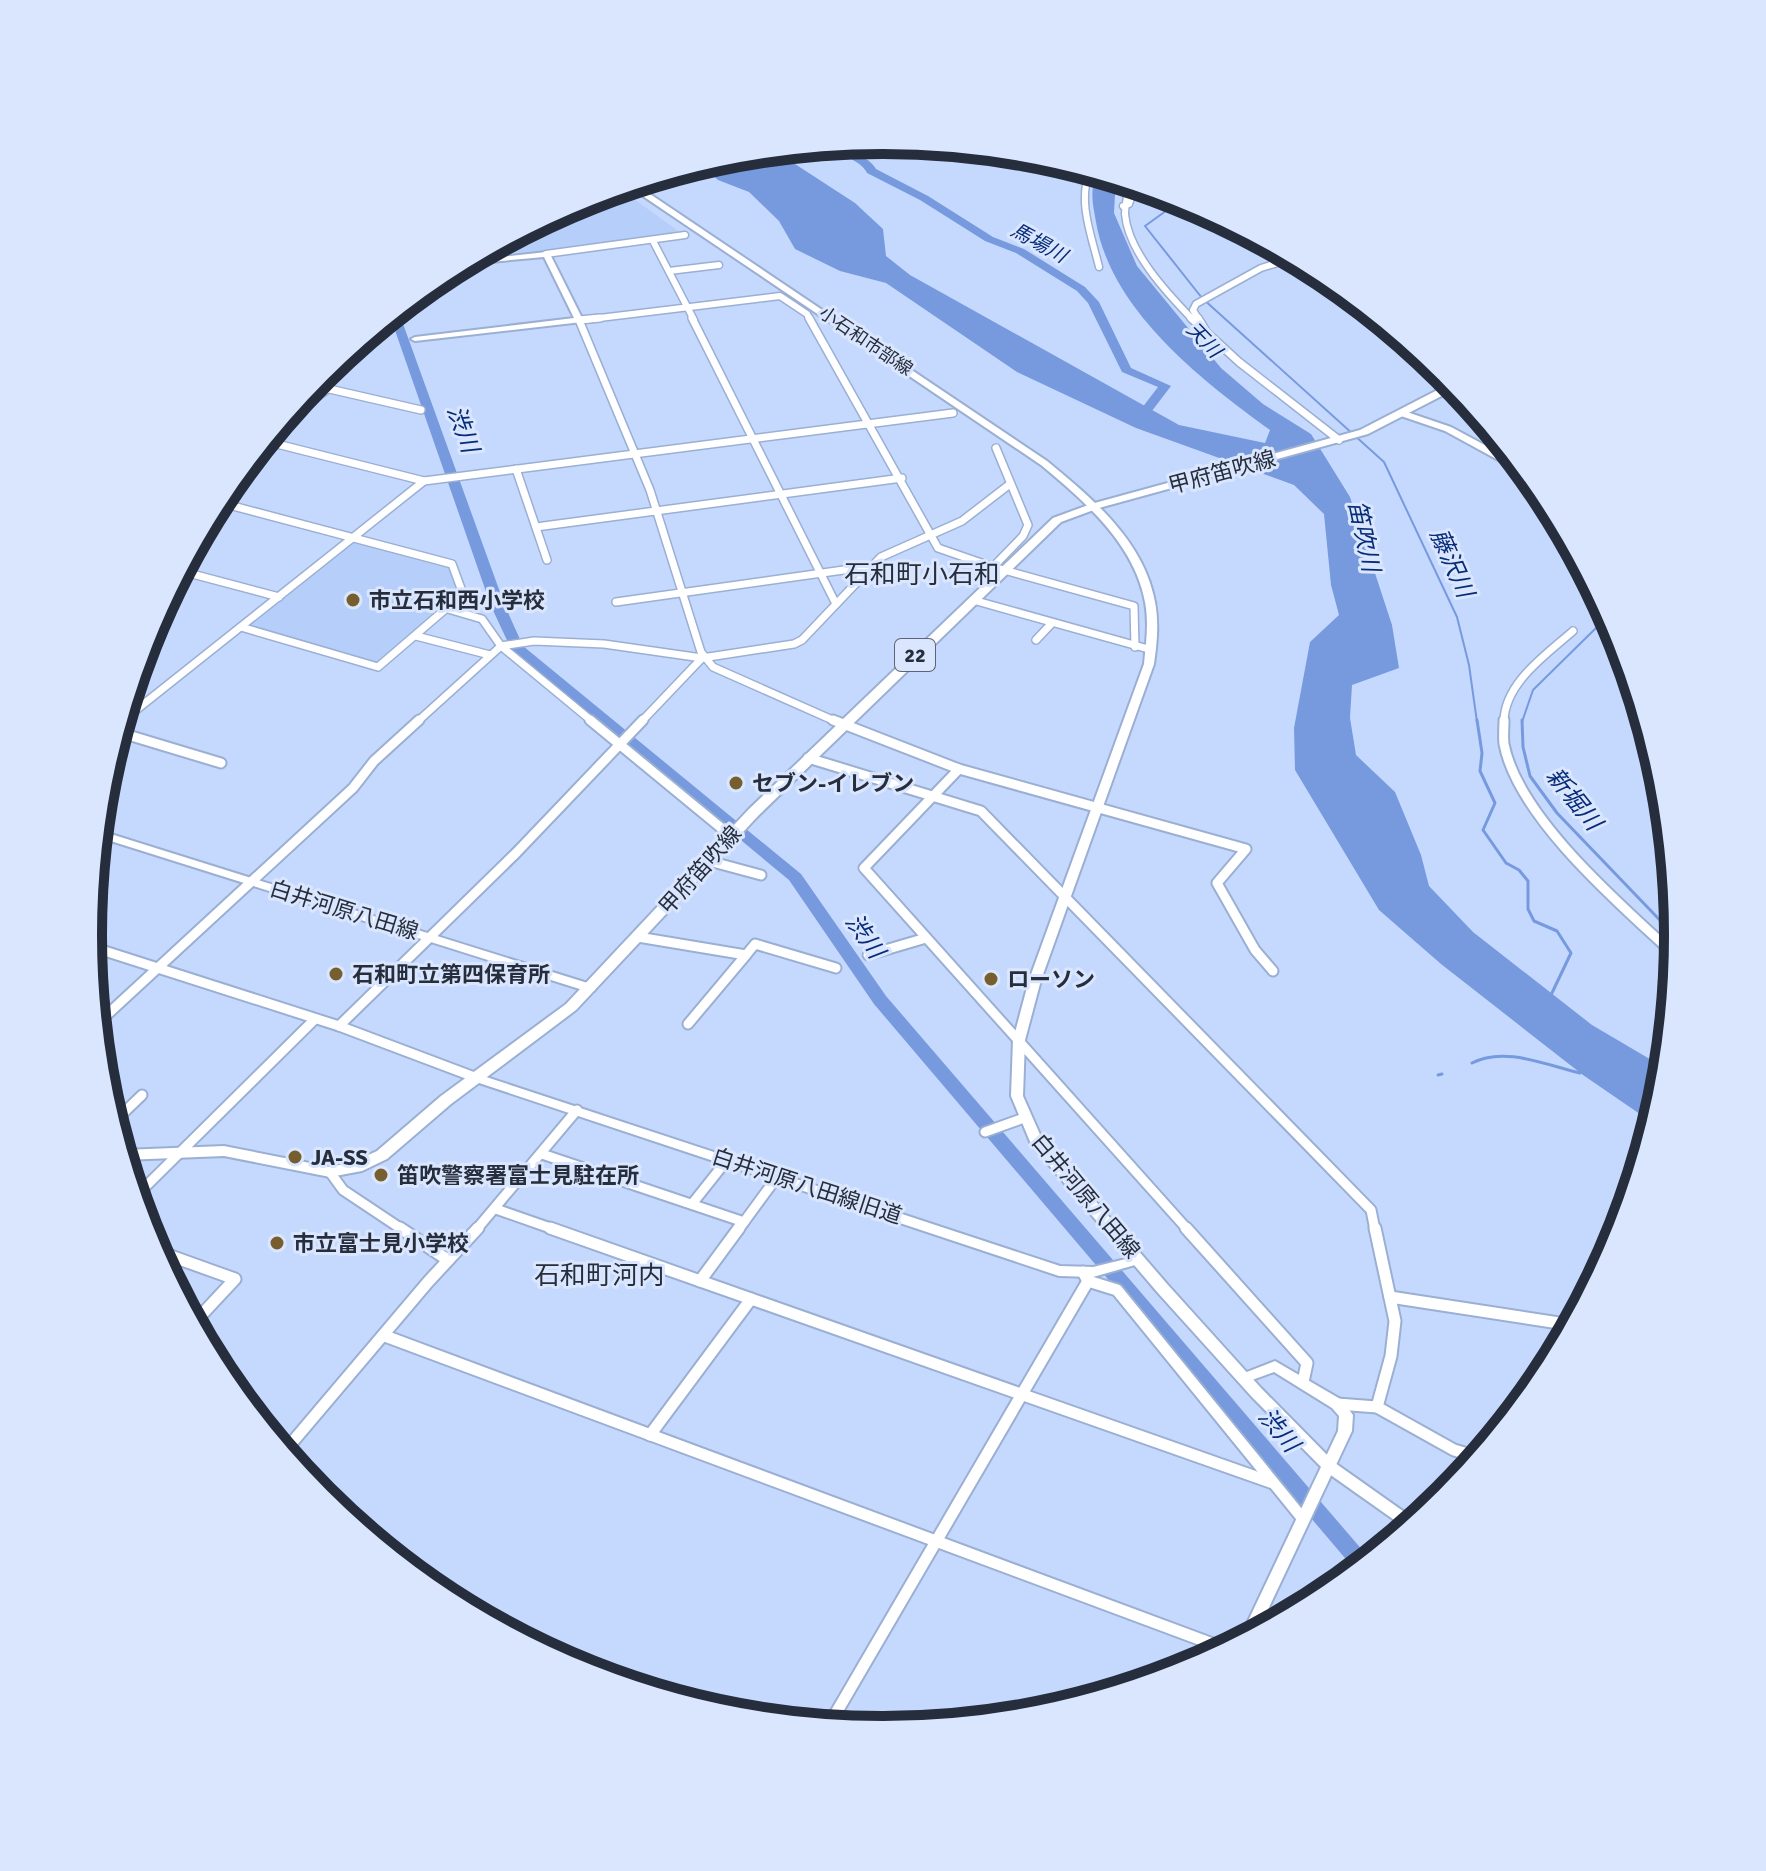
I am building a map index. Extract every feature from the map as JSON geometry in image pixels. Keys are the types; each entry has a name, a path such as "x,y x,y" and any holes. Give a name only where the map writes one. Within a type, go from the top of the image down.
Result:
{"main road":[{"name":"小石和市部線","path":"643,193 1044,463 1099,504"},
{"name":"22","path":"1340,440 1364,432 1443,391"},
{"path":"1401,413 1448,429 1503,461"},
{"name":"甲府笛吹線","path":"134,1154 224,1151 330,1172 357,1167 382,1155 502,1056 555,1021 590,988 745,820 973,600 999,568 1057,520 1099,504 1340,440"},
{"name":"白井河原八田線","path":"1099,504 1143,576 1153,618 1152,650 1035,980 1019,1040 1015,1079 1024,1118 1036,1141 1244,1378 1330,1467 1403,1518"},
{"name":"白井河原八田線","path":"109,836 590,988"}],"street":[{"path":"1086,181 1084,196 1099,267"},
{"path":"1125,193 1123,206 1127,225 1148,264 1179,307 1208,337 1340,440"},
{"path":"1123,206 1129,204 1132,195"},
{"path":"491,261 685,235"},
{"path":"653,241 783,493 836,604"},
{"path":"546,254 579,320 636,453 685,593 702,658 713,667 842,724 959,769 1246,849 1217,883 1255,950 1273,971"},
{"path":"1208,337 1193,310 1261,268 1280,263"},
{"path":"669,271 719,265"},
{"path":"415,339 780,296 807,314 902,478 931,535 943,551 1134,606 1135,647"},
{"path":"321,394 328,389 421,410"},
{"path":"277,444 424,481 953,413"},
{"path":"996,448 1028,525 1027,531 999,568"},
{"path":"516,469 547,560"},
{"path":"536,527 902,478"},
{"path":"135,711 424,481"},
{"path":"107,1015 353,788 374,761 413,724 490,655 505,646 527,643 640,647 702,658 794,644 881,557 962,521 1010,484"},
{"path":"232,506 452,564 463,594 378,667 241,627"},
{"path":"616,602 872,566"},
{"path":"192,574 279,597"},
{"path":"973,600 1152,650"},
{"path":"448,609 482,619 505,646 732,835"},
{"path":"1036,640 1052,623"},
{"path":"1573,631 1521,677 1504,715 1507,756 1522,788 1555,837 1664,944"},
{"path":"416,636 490,655"},
{"path":"339,1026 431,937 702,658"},
{"path":"128,735 221,763"},
{"path":"808,758 981,811 1371,1210 1395,1321 1391,1356 1377,1407"},
{"path":"959,769 864,868 1307,1363 1303,1382"},
{"path":"709,861 761,875"},
{"path":"638,937 746,955"},
{"path":"868,955 926,938"},
{"path":"688,1024 755,944 836,968"},
{"path":"103,950 339,1026 477,1078"},
{"path":"144,1189 315,1019"},
{"name":"白井河原八田線旧道","path":"477,1078 1059,1271 1088,1275 1138,1260"},
{"path":"123,1113 142,1095"},
{"path":"291,1444 448,1260 496,1209 577,1110"},
{"path":"985,1132 1024,1118"},
{"path":"542,1154 744,1222"},
{"path":"692,1204 727,1160"},
{"path":"330,1172 343,1190 448,1260"},
{"path":"700,1281 777,1177"},
{"path":"496,1209 1273,1483"},
{"path":"171,1256 235,1279 201,1315"},
{"path":"835,1715 1022,1395 1088,1275 1117,1290 1273,1483 1304,1516"},
{"path":"1390,1297 1560,1323"},
{"path":"650,1435 751,1299"},
{"path":"385,1336 1211,1644"},
{"path":"1244,1378 1275,1366 1337,1404 1346,1415 1345,1431 1330,1467 1255,1622"},
{"path":"1337,1404 1377,1407 1454,1450 1467,1454"}],"shaded area":[{"path":"789,160 855,203 883,229 886,256 910,275 1179,425 1265,443 1270,430 1216,389 1163,340 1120,285 1105,254 1092,192 1094,184 1117,191 1114,213 1137,266 1221,368 1263,404 1311,434 1350,497 1392,625 1399,668 1352,685 1350,718 1356,755 1395,792 1421,855 1429,886 1473,932 1592,1025 1653,1061 1642,1116 1583,1075 1441,964 1379,910 1295,770 1294,728 1310,642 1339,615 1331,585 1324,514 1294,485 1136,428 1017,372 886,283 840,271 795,249 779,221 749,192 718,180 712,174"},
{"path":"631,197 678,231 674,236 498,257 584,214"},
{"path":"356,541 450,566 458,595 379,662 373,663 248,627 247,624"}],"waterway":[{"name":"馬場川","path":"851,155 870,166 871,171 924,198 989,239 1020,251 1081,289 1093,302 1126,370 1165,386 1141,417"},
{"name":"藤沢川","path":"1169,209 1145,226 1202,298 1384,462 1457,617 1469,665 1477,722"},
{"name":"渋川","path":"399,323 498,606 517,648 795,877 880,1000 1356,1557"},
{"name":"新堀川","path":"1522,722 1533,690 1596,628"},
{"name":"藤沢川","path":"1477,720 1482,753 1480,771 1495,803 1483,830 1506,863 1519,870 1528,881 1528,909 1534,921 1557,931 1571,953 1551,995"},
{"name":"新堀川","path":"1522,722 1523,747 1530,776 1557,813 1664,924"},
{"path":"1472,1063 1484,1058 1511,1057 1580,1073"},
{"path":"1438,1075 1442,1074"}],"place":[{"name":"市立石和西小学校","path":"353,600"},
{"name":"セブン-イレブン","path":"736,783"},
{"name":"石和町立第四保育所","path":"336,974"},
{"name":"ローソン","path":"991,979"},
{"name":"JA-SS","path":"295,1157"},
{"name":"笛吹警察署富士見駐在所","path":"381,1175"},
{"name":"市立富士見小学校","path":"277,1243"}],"district":[{"name":"石和町小石和","path":"922,575"},
{"name":"石和町河内","path":"599,1276"}],"water label":[{"name":"天川","path":"1204,340"},
{"name":"笛吹川","path":"1364,536"}]}
